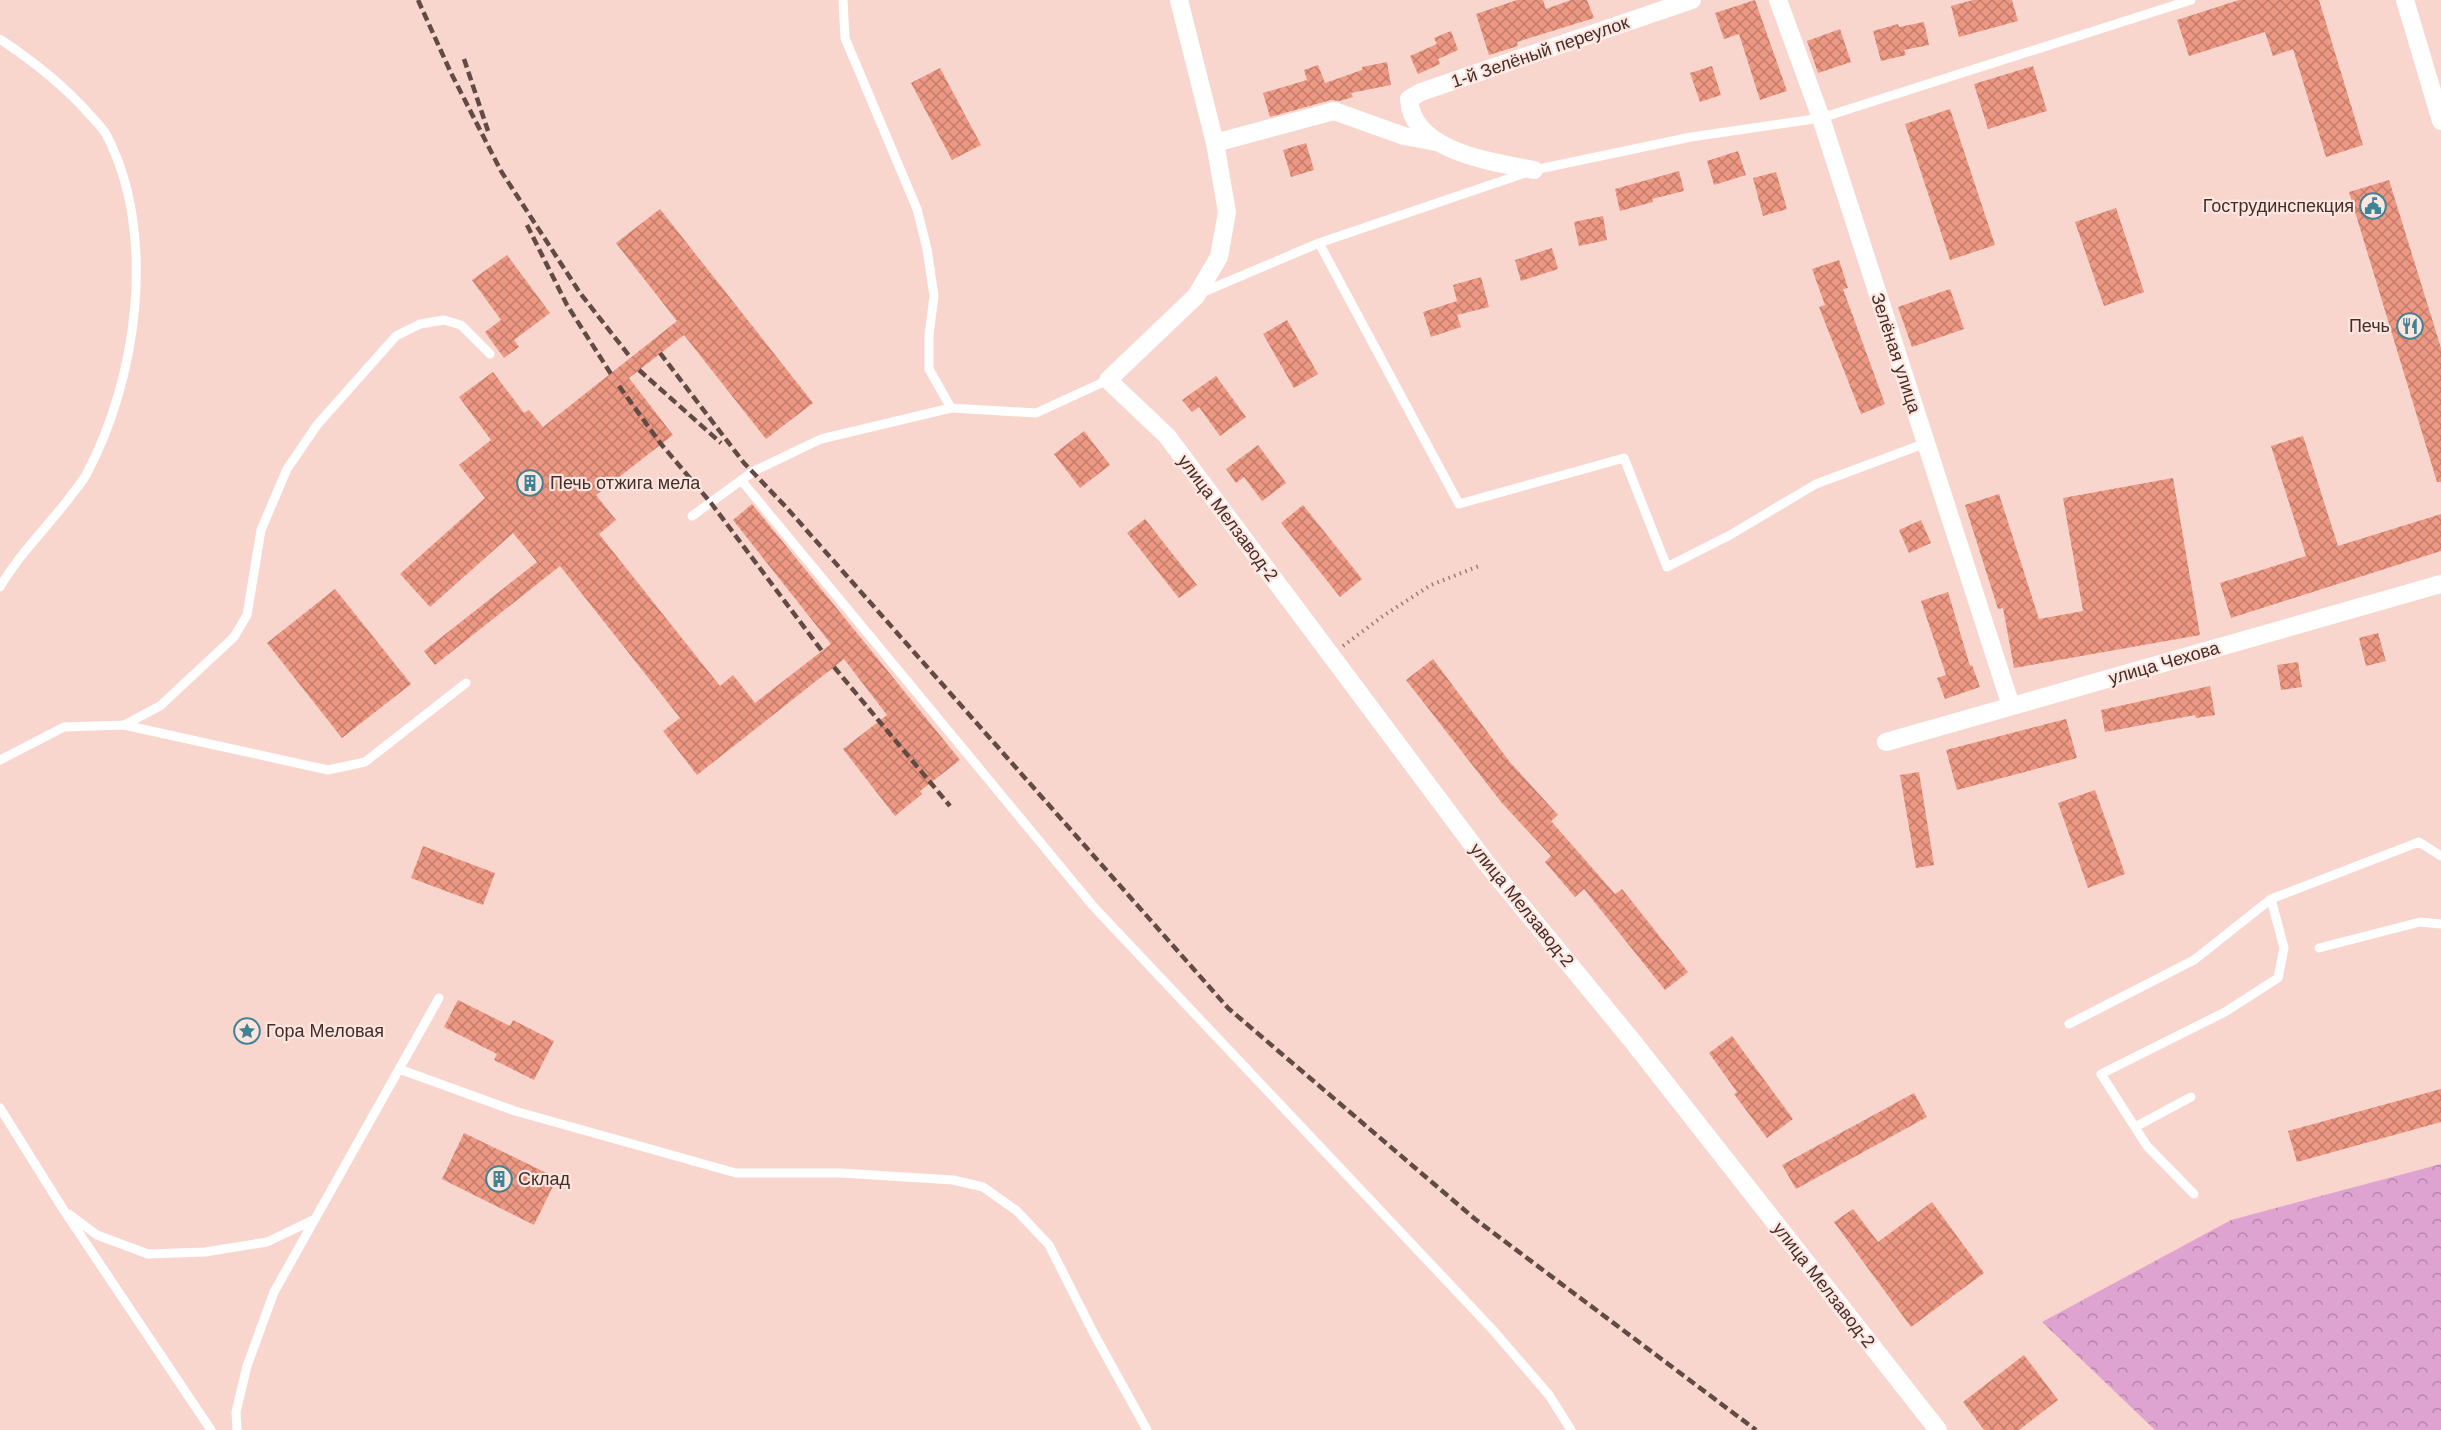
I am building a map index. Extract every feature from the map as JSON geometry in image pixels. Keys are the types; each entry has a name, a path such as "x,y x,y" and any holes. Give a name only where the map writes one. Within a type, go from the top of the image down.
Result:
{"street":[{"path":"1107,380 1196,296 1219,257 1227,212 1215,143 1179,0"},
{"name":"1-й Зелёный переулок","path":"1441,143 1427,136 1409,111 1409,99 1421,92 1692,0"},
{"name":"Зелёная улица","path":"1778,0 1821,118 2011,706"},
{"path":"2405,0 2441,121"},
{"path":"1215,143 1334,111 1404,136 1441,143 1479,159 1534,170"},
{"name":"улица Мелзавод-2","path":"1107,380 1167,436 1487,864 1634,1043 1938,1430"},
{"name":"улица Чехова","path":"1886,742 2441,584"}],"lane":[{"path":"843,0 845,38 917,208 927,249 934,296 929,335 929,369 951,408"},
{"path":"1196,296 1319,243 1534,170 1691,137 1821,118 2191,0"},
{"path":"0,39 27,56 73,94 106,134 120,167 128,199 135,250 136,307 124,370 111,419 85,477 0,587"},
{"path":"1319,243 1459,504 1624,458 1667,567 1730,535 1816,484 1926,443"},
{"path":"124,725 160,706 234,637 247,615 261,530 287,469 317,425 396,336 420,324 444,320 461,325 490,354"},
{"path":"692,516 754,471 821,439 951,408 1036,413 1107,380"},
{"path":"741,480 1093,906 1492,1329 1549,1395 1571,1430"},
{"path":"0,760 64,727 124,725 328,770 364,762 466,683"},
{"path":"2069,1024 2194,960 2271,899 2419,842 2441,856"},
{"path":"2194,1194 2147,1146 2101,1074 2225,1012 2278,978 2284,948 2271,899"},
{"path":"2319,948 2420,922 2441,924"},
{"path":"237,1430 236,1412 247,1366 274,1292 439,998"},
{"path":"399,1069 515,1111 735,1173 841,1173 953,1179 983,1187 1017,1211 1049,1245 1093,1332 1147,1430"},
{"path":"2135,1127 2191,1097"},
{"path":"0,1107 63,1209 211,1430"},
{"path":"63,1209 97,1235 148,1254 205,1252 267,1242 315,1219"}],"path":[{"path":"1328,654 1347,644 1383,616 1431,585 1479,566"}],"green space":[{"path":"2441,1164 2441,1430 2155,1430 2042,1322 2231,1220"}],"building":[{"path":"1517,0 1543,0 1546,9 1571,0 1587,0 1594,18 1517,42 1518,46 1489,55 1476,14"},
{"path":"1755,0 1787,91 1760,100 1739,34 1724,39 1715,13"},
{"path":"1973,0 2012,0 2018,21 1959,37 1951,6"},
{"path":"2239,0 2319,0 2363,145 2326,157 2293,49 2273,56 2265,32 2189,56 2177,20"},
{"path":"1924,22 1929,45 1904,50 1906,55 1881,61 1873,31 1898,24 1899,27"},
{"path":"1840,29 1851,62 1818,73 1807,41"},
{"path":"1451,31 1458,50 1438,59 1440,64 1418,74 1410,56 1437,44 1434,38"},
{"path":"1387,62 1391,85 1351,93 1353,97 1340,101 1331,100 1270,117 1263,93 1307,80 1304,70 1318,65 1325,83 1362,70 1362,67"},
{"path":"1712,66 1721,95 1700,102 1690,73"},
{"path":"2033,66 2047,111 1988,129 1974,84"},
{"path":"940,68 981,145 952,160 911,83"},
{"path":"1950,109 1995,245 1950,260 1905,124"},
{"path":"1306,143 1314,170 1291,177 1283,150"},
{"path":"1738,151 1746,175 1714,185 1707,161"},
{"path":"1679,171 1684,191 1652,199 1653,202 1620,211 1615,189"},
{"path":"1776,172 1787,209 1763,216 1753,178"},
{"path":"2389,180 2441,348 2441,482 2437,482 2349,192"},
{"path":"2116,208 2144,292 2104,306 2075,222"},
{"name":"Печь отжига мела","path":"660,209 813,403 766,439 684,335 629,378 673,435 596,495 616,520 599,534 720,686 733,675 755,703 831,644 733,520 752,504 960,760 920,791 922,794 895,816 843,749 887,715 844,659 697,775 663,731 680,718 560,566 435,665 424,651 537,562 513,533 430,607 400,574 485,498 459,465 491,440 459,397 493,372 524,413 529,410 543,427 677,321 616,243"},
{"path":"1603,216 1607,240 1579,246 1574,222"},
{"path":"1552,248 1558,269 1521,281 1515,260"},
{"path":"507,255 550,313 514,340 519,347 504,358 485,332 501,320 472,280"},
{"path":"1839,260 1848,288 1843,289 1885,404 1861,414 1819,307 1825,305 1812,269"},
{"path":"1481,277 1489,307 1457,315 1461,327 1431,337 1423,312 1457,301 1453,285"},
{"path":"1950,289 1964,329 1912,347 1898,307"},
{"path":"1287,320 1318,374 1294,388 1263,334"},
{"path":"1216,376 1246,417 1220,436 1199,407 1192,412 1182,400"},
{"path":"1084,431 1110,465 1080,488 1054,454"},
{"path":"2303,436 2338,546 2441,514 2441,551 2231,618 2220,583 2306,556 2271,446"},
{"path":"1258,445 1286,483 1262,501 1244,477 1236,483 1226,469"},
{"path":"2173,478 2200,635 2014,668 2003,608 1998,609 1965,505 1999,494 2039,619 2083,611 2063,498"},
{"path":"1303,505 1362,579 1340,597 1281,523"},
{"path":"1145,519 1197,585 1179,598 1127,533"},
{"path":"1921,520 1931,543 1909,553 1899,530"},
{"path":"335,589 411,684 342,738 267,643"},
{"path":"1948,592 1970,666 1972,665 1980,687 1945,699 1937,678 1946,675 1921,601"},
{"path":"2378,633 2386,661 2366,666 2359,638"},
{"path":"1433,659 1509,761 1558,815 1551,821 1615,894 1622,889 1688,972 1665,990 1584,889 1575,897 1545,862 1551,856 1502,803 1406,680"},
{"path":"2298,662 2302,687 2281,690 2277,665"},
{"path":"2210,686 2215,715 2196,718 2195,715 2105,732 2101,710"},
{"path":"2066,719 2077,758 1957,790 1946,750"},
{"path":"1919,772 1934,865 1916,868 1900,775"},
{"path":"2095,790 2125,874 2088,888 2058,803"},
{"path":"423,846 495,873 483,905 411,878"},
{"path":"458,1000 510,1026 513,1020 554,1041 534,1080 494,1060 497,1054 444,1027"},
{"path":"1732,1036 1793,1119 1767,1138 1734,1094 1737,1092 1709,1053"},
{"path":"2441,1089 2441,1122 2297,1162 2288,1131"},
{"path":"1914,1093 1927,1117 1796,1189 1782,1165"},
{"name":"Склад","path":"464,1133 557,1178 534,1225 442,1179"},
{"path":"1932,1202 1984,1273 1911,1327 1834,1222 1853,1209 1878,1242"},
{"path":"2024,1355 2058,1400 2019,1430 1984,1430 1963,1402"}],"railway":[{"path":"418,0 451,73 501,171 580,293 631,358"},
{"path":"464,59 488,131"},
{"path":"527,225 567,305 611,374"},
{"path":"660,353 744,463 786,507 1228,1008 1475,1219 1756,1430"},
{"path":"639,370 721,443"},
{"path":"619,386 661,444 711,503 822,651"},
{"path":"834,667 950,806"}],"place":[{"name":"Гострудинспекция","path":"2373,206"},
{"name":"Печь","path":"2410,326"},
{"name":"Печь отжига мела","path":"530,483"},
{"name":"Гора Меловая","path":"247,1031"},
{"name":"Склад","path":"499,1179"}]}
